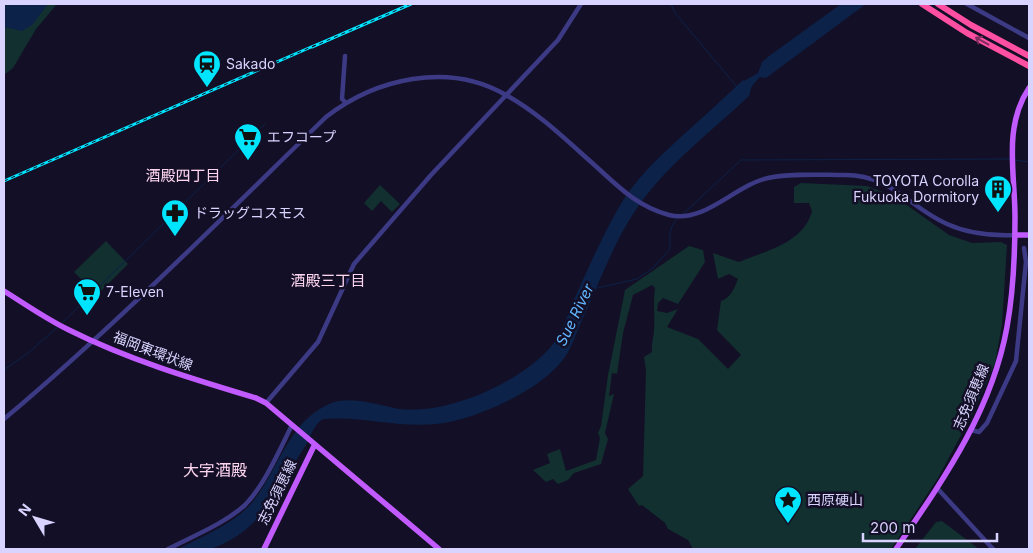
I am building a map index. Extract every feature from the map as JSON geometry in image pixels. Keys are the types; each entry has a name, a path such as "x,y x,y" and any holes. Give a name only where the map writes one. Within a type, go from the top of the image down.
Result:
{"highway":[{"path":"922,4 967,33 1027,65"},
{"path":"938,4 1029,56"}],"main road":[{"name":"志免須恵線","path":"896,549 954,463 971,430 1000,358 1007,325 1015,235 1012,131 1019,107 1029,88"},
{"path":"1015,235 1029,235"},
{"name":"福岡東環状線","path":"4,290 54,322 94,342 175,373 256,398 294,426 314,446"},
{"name":"志免須恵線","path":"264,549 314,446"},
{"path":"314,446 439,549"}],"street":[{"path":"266,404 290,372 318,342 354,264 431,175 558,40 580,4"},
{"path":"967,4 1029,38"},
{"path":"345,56 342,99 345,102"},
{"path":"4,419 94,342 326,117 345,102 390,83 425,78 445,78 479,84 507,95 533,113 641,205 671,216 691,214 707,209 745,187 768,178 848,175 884,183 939,219 965,231 992,236 1015,235"},
{"path":"971,430 979,432 987,423 1016,361 1026,262 1024,248"},
{"path":"168,549 232,515 246,504 294,426"},
{"path":"937,488 993,549"}],"green space":[{"path":"4,4 57,4 36,29 13,68 4,75"},
{"path":"801,183 867,186 894,196 949,235 972,243 1001,242 1007,245 1002,325 995,363 974,411 938,478 891,549 693,549 688,540 668,529 665,523 642,505 639,506 628,489 643,476 646,371 644,357 652,352 655,288 652,285 633,295 623,333 617,374 612,373 609,396 614,394 605,433 608,439 601,464 574,473 568,480 558,484 553,479 546,482 533,470 550,463 547,454 560,449 566,471 596,460 600,438 598,433 601,426 608,375 625,290 689,246 703,250 705,262 678,304 663,298 658,303 657,311 667,313 678,309 667,327 698,339 728,369 741,355 717,330 721,301 730,295 738,279 729,274 718,279 713,253 739,262 782,244 801,231 808,222 812,211 809,203 794,203 794,187"},
{"path":"380,185 400,204 392,212 381,201 372,211 364,203"},
{"path":"106,241 128,264 97,295 74,272"},
{"path":"942,521 979,549 915,549 936,522"}],"water":[{"path":"4,4 48,4 32,25 22,31 4,27"},
{"name":"Sue River","path":"841,4 866,4 766,78 760,77 752,86 749,96 689,150 647,195 620,237 568,352 562,361 541,381 497,406 468,417 437,424 420,425 356,419 323,419 314,429 268,506 245,530 230,540 209,549 178,549 225,525 242,513 259,493 292,436 302,423 329,404 346,400 373,403 399,409 417,410 437,407 478,395 498,386 532,364 552,346 619,207 640,178 664,152 743,80 758,73 762,62"}],"waterway":[{"path":"671,4 675,13 737,87"},
{"path":"62,323 265,124"},
{"path":"682,215 741,160 1011,159"},
{"path":"1015,160 1029,162"},
{"name":"Sue River","path":"597,288 637,279 653,268 670,249 671,228 679,217"},
{"path":"4,370 28,353 58,327"}],"railway":[{"path":"312,47 411,4"},
{"path":"4,181 318,44"}],"place":[{"name":"Sakado","path":"207,88"},
{"name":"エフコープ","path":"248,161"},
{"name":"TOYOTA Corolla Fukuoka Dormitory","path":"998,213"},
{"name":"ドラッグコスモス","path":"175,237"},
{"name":"7-Eleven","path":"87,316"},
{"name":"西原硬山","path":"788,524"}],"district":[{"name":"酒殿四丁目","path":"183,176"},
{"name":"酒殿三丁目","path":"328,281"},
{"name":"大字酒殿","path":"215,470"}]}
